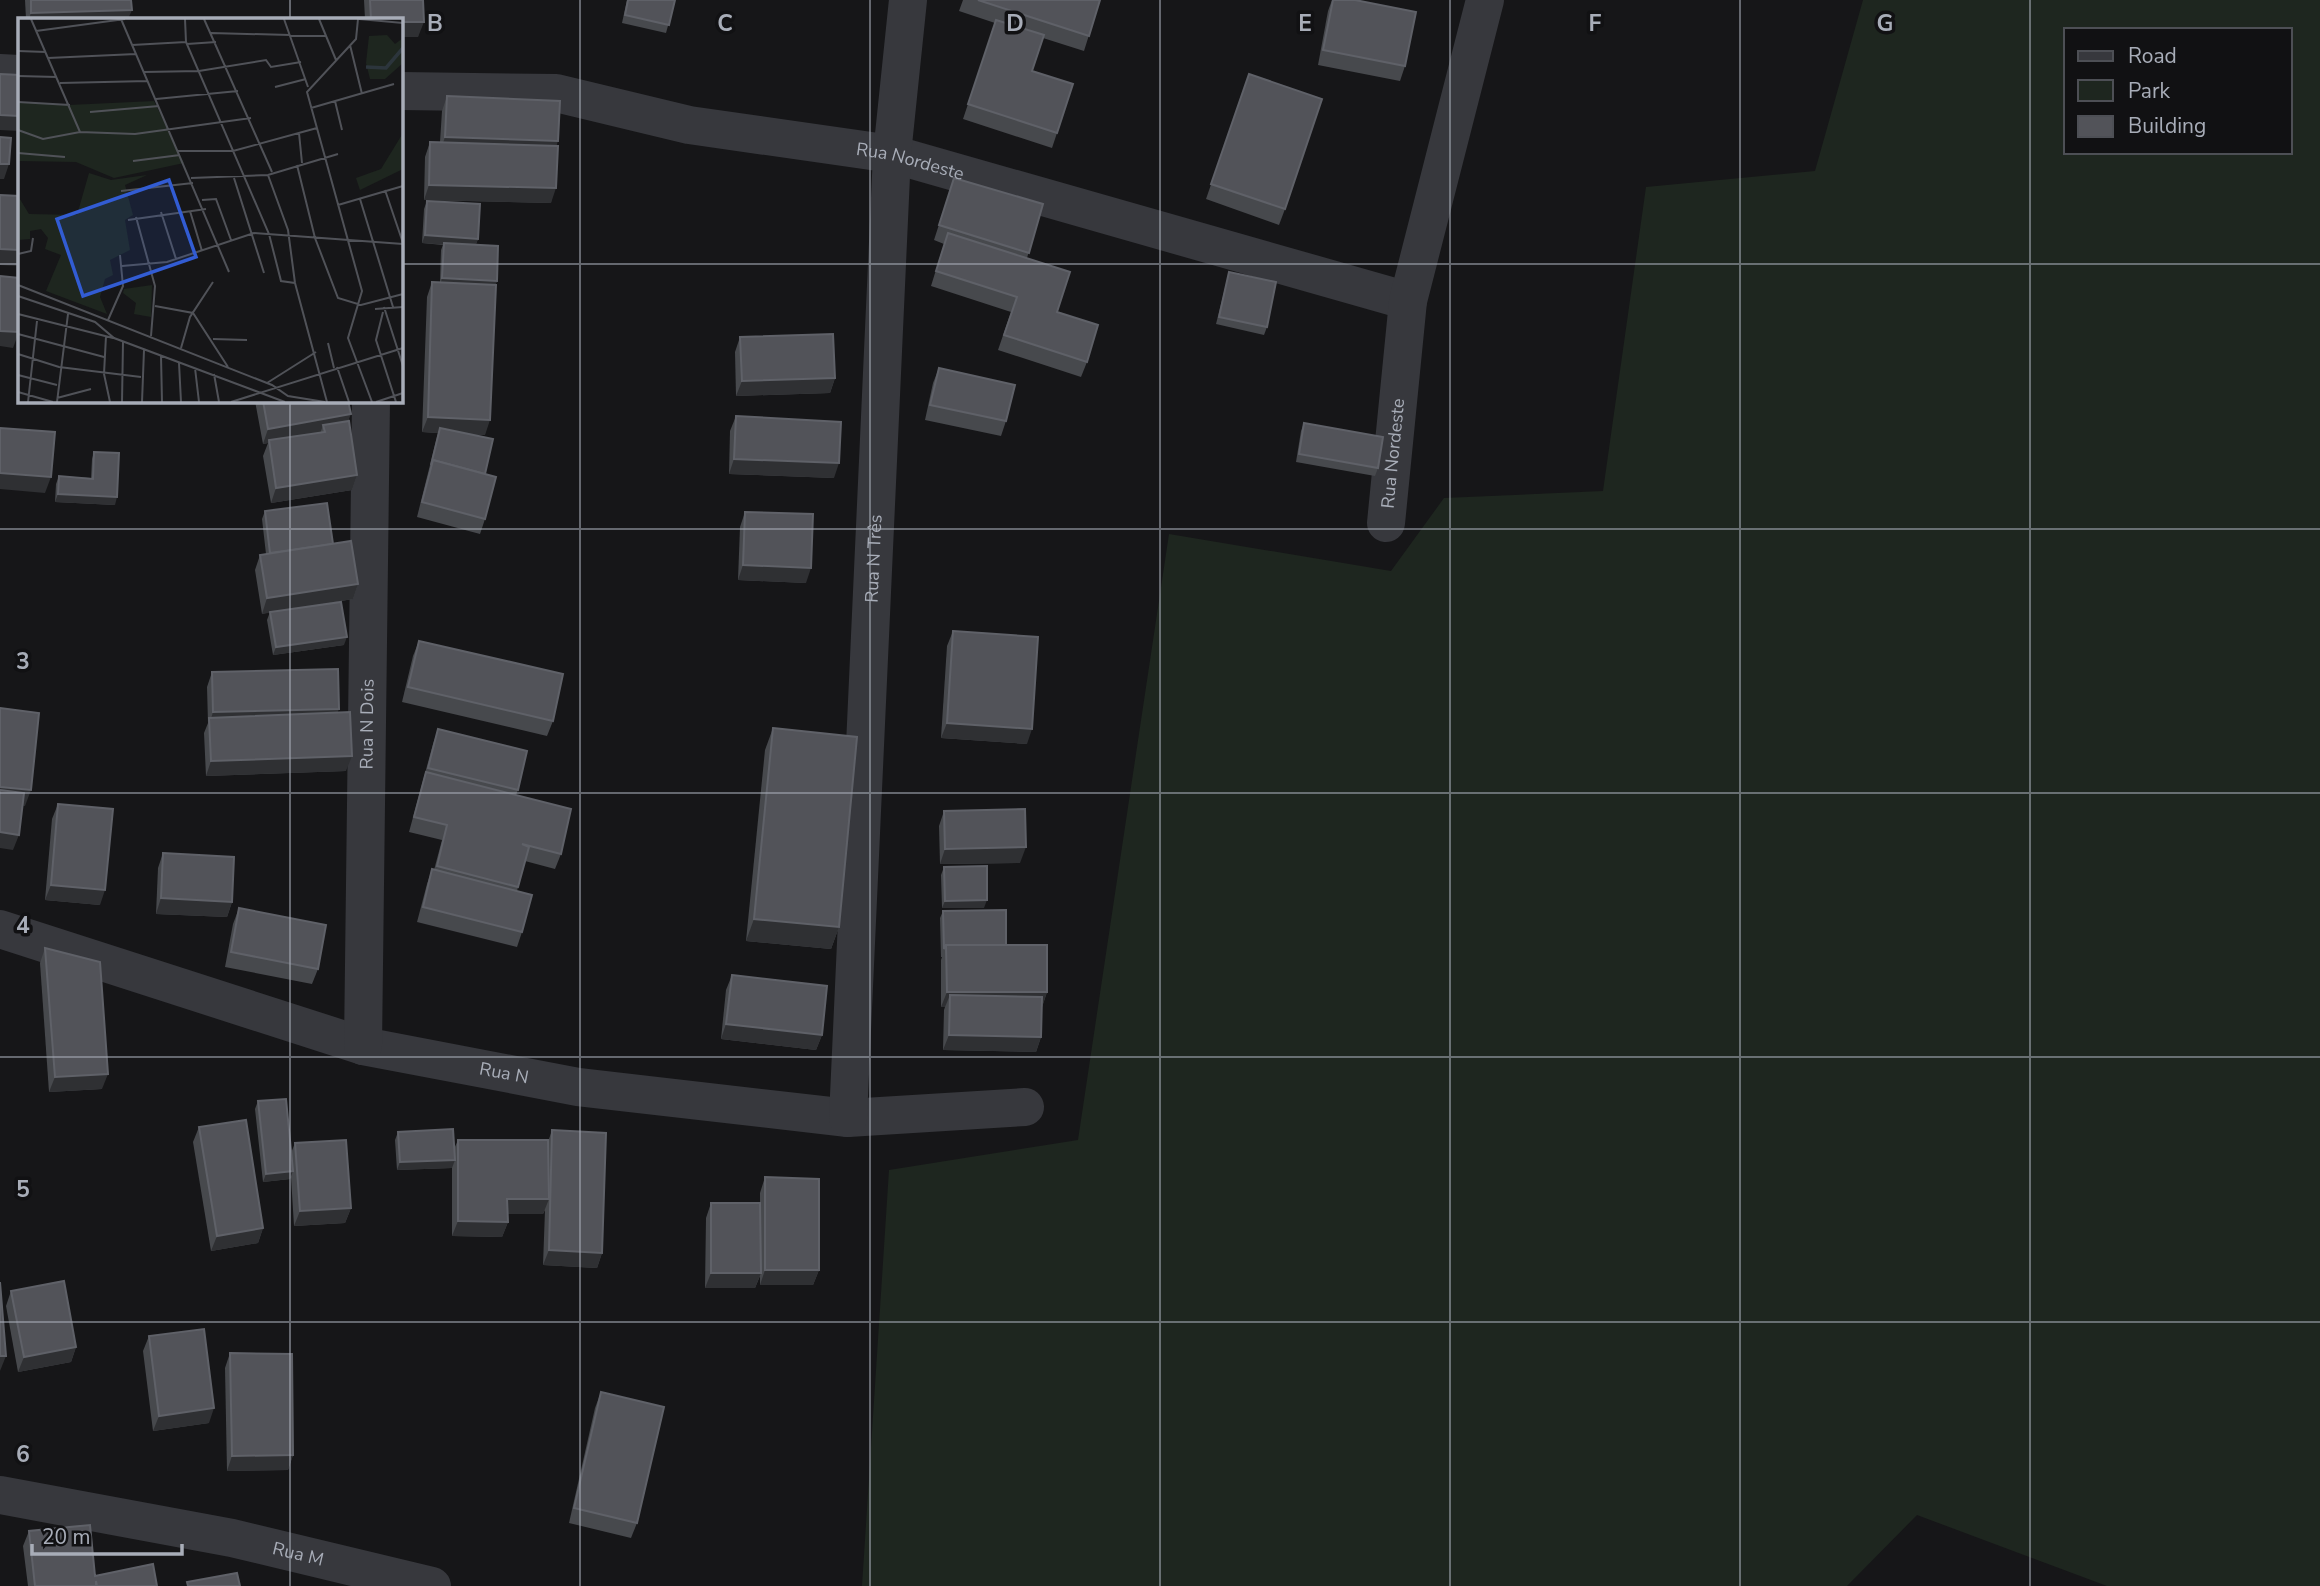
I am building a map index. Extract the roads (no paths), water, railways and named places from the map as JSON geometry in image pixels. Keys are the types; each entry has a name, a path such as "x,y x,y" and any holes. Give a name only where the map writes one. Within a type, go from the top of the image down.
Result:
{"street":[{"name":"Rua N Três","path":"848,1118 892,154 908,0"},
{"name":"Rua Nordeste","path":"1386,523 1408,301 1485,0"},
{"path":"0,73 18,74"},
{"name":"Rua Nordeste","path":"402,90 556,93 689,125 892,154 1408,301"},
{"name":"Rua N Dois","path":"363,1046 371,402"},
{"name":"Rua N","path":"0,929 363,1046 578,1087 848,1118 1025,1107"},
{"name":"Rua M","path":"0,1495 232,1538 432,1586"}]}
